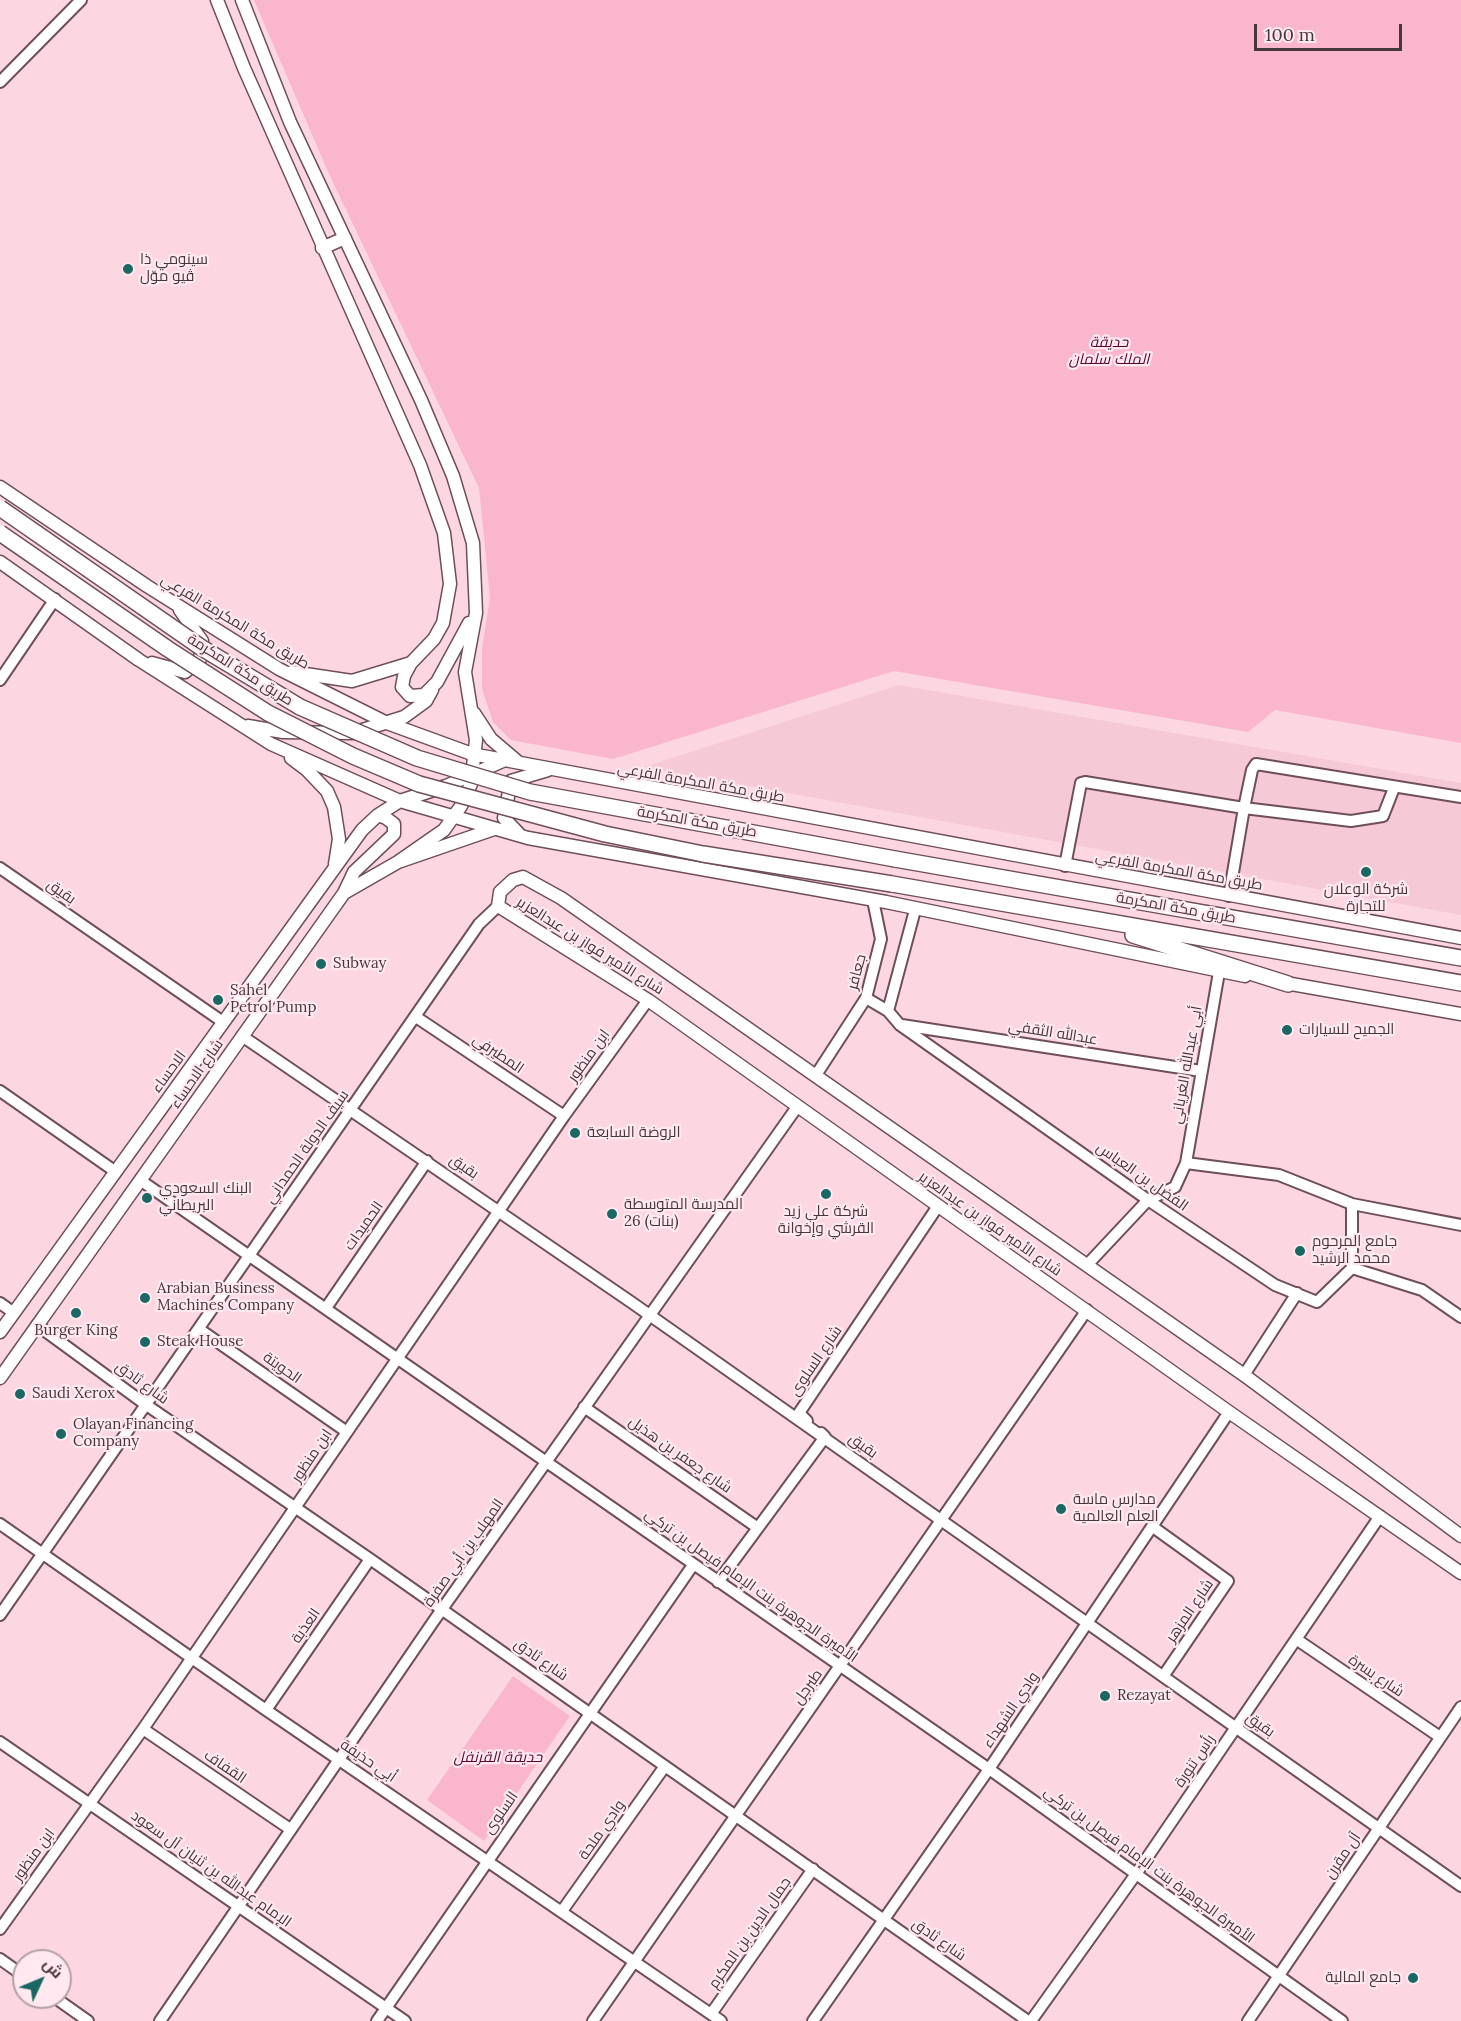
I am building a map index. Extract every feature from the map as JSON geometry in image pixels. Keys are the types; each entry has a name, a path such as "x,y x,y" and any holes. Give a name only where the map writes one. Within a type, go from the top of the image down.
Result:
{"highway":[{"name":"طريق مكة المكرمة","path":"0,508 202,648 300,707 417,758 530,792 895,860 1461,958"},
{"name":"طريق مكة المكرمة","path":"0,533 168,649 268,713 353,756 419,784 615,836 703,854 892,884 1461,983"},
{"path":"1046,911 1219,960 1288,984"},
{"path":"1255,921 1461,951"}],"main road":[{"path":"217,0 322,248 420,465 444,533 450,584 443,623 434,639 411,663 404,676 402,687 410,696 424,694 437,681"},
{"path":"242,0 290,122 421,400 453,476 473,543 476,613 465,672 476,740 472,775 462,806 444,830 398,861 344,892"},
{"path":"322,248 345,238"},
{"name":"طريق مكة المكرمة الفرعي","path":"0,487 174,603 279,669 387,723 475,755 1461,938"},
{"path":"0,562 139,660 241,724 307,770 327,791 338,822 338,850 333,870"},
{"path":"241,724 284,732 326,735 353,733 404,717 426,701 469,623 475,600"},
{"path":"139,660 185,672 200,659 202,641 174,603"},
{"path":"279,669 352,681 411,663"},
{"path":"472,709 491,739 519,763"},
{"path":"271,744 400,801 520,835 873,900 1219,972 1461,1014"},
{"path":"378,815 400,801 506,760"},
{"path":"520,835 504,818 512,781 549,770"},
{"name":"الاحساء","path":"0,1332 362,830 378,815"},
{"name":"شارع الاحساء","path":"0,1378 344,892 354,872 394,834 394,824 378,815"},
{"path":"398,861 495,829"},
{"name":"شارع الأمير فواز بن عبدالعزير","path":"1461,1536 1244,1375 561,898 523,877 513,880 500,892 498,906 648,1000 1229,1412 1461,1573"}],"street":[{"path":"0,82 81,0"},
{"path":"0,680 55,599"},
{"path":"1229,896 1252,770 1257,764 1394,788 1461,797"},
{"path":"1065,866 1082,783 1085,782 1244,808 1351,821 1383,816 1394,788"},
{"name":"بقيق","path":"0,868 223,1022"},
{"name":"جعافر","path":"816,1075 866,998 881,939 873,900"},
{"name":"سيف الدولة الحمداني","path":"0,1615 479,924 498,906"},
{"path":"888,1011 915,910"},
{"name":"أبي عبدالله الغرياني","path":"1148,1200 1175,1187 1186,1163 1219,972"},
{"name":"الفضل بن العباس","path":"866,998 888,1011 900,1025 1148,1200 1275,1286 1317,1302 1352,1268"},
{"name":"ابن منظور","path":"0,1929 143,1729 564,1116 648,1000"},
{"name":"المطيرفي","path":"416,1017 564,1116"},
{"name":"عبدالله الثقفي","path":"900,1025 1201,1071"},
{"name":"بقيق","path":"242,1036 500,1210 1089,1622 1461,1886"},
{"path":"0,1091 116,1172"},
{"name":"المهلب بن أبي صفرة","path":"160,2021 237,1905 442,1609 797,1107"},
{"name":"الحميدات","path":"326,1308 427,1161"},
{"path":"1186,1163 1279,1175 1352,1204 1461,1225"},
{"name":"الأميرة الجوهرة بنت الإمام فيصل بن تركي","path":"140,1180 840,1667 989,1768 1342,2021"},
{"path":"1087,1265 1148,1200"},
{"path":"1352,1204 1352,1268 1422,1290 1461,1317"},
{"name":"شارع السلوى","path":"825,1437 799,1413 938,1206"},
{"path":"1244,1375 1297,1293"},
{"path":"0,1303 14,1313"},
{"name":"طبرجل","path":"594,2021 1087,1310"},
{"name":"شارع ثادق","path":"37,1325 145,1404 1030,2021"},
{"name":"الحويتة","path":"199,1329 347,1432"},
{"name":"شارع جعفر بن هذيل","path":"584,1407 758,1528"},
{"name":"وادي الشهداء","path":"813,2021 1089,1622 1229,1412"},
{"path":"718,1582 825,1437"},
{"name":"رأس تنورة","path":"1030,2021 1136,1874 1380,1516"},
{"name":"أبي حذيفة","path":"0,1524 266,1710 721,2021"},
{"name":"شارع المزهر","path":"1153,1527 1228,1581 1164,1675"},
{"name":"العذبة","path":"266,1710 370,1559"},
{"name":"السلوى","path":"377,2021 693,1565"},
{"name":"شارع بسرة","path":"1296,1639 1440,1737"},
{"name":"آل مقرن","path":"1248,2021 1461,1707"},
{"name":"القفاف","path":"143,1729 290,1829"},
{"name":"الإمام عبدالله بن ثنيان آل سعود","path":"0,1742 405,2021"},
{"name":"وادي ملحة","path":"562,1911 665,1766"},
{"name":"جمال الدين بن المكرم","path":"711,2014 813,1869"},
{"path":"71,2009 88,2021"}],"shaded area":[{"path":"899,685 1461,783 1461,915 644,767"}],"green space":[{"name":"حديقة الملك سلمان","path":"254,0 1461,0 1461,743 1275,710 1248,732 894,671 613,759 511,740 493,722 482,689 482,648 490,598 479,488 329,174"},
{"name":"حديقة القرنفل","path":"513,1676 570,1716 484,1841 427,1800"}],"place":[{"name":"سينومي ذا ڤيو موّل","path":"128,269"},
{"name":"شركة الوعلان للتجارة","path":"1366,872"},
{"name":"Subway","path":"321,964"},
{"name":"Sahel Petrol Pump","path":"218,1000"},
{"name":"الجميح للسيارات","path":"1287,1030"},
{"name":"الروضة السابعة","path":"575,1133"},
{"name":"شركة علي زيد القرشي وإخوانة","path":"826,1194"},
{"name":"البنك السعودي البريطاني","path":"147,1198"},
{"name":"المدرسة المتوسطة 26 (بنات)","path":"612,1214"},
{"name":"جامع المرحوم محمد الرشيد","path":"1300,1251"},
{"name":"Arabian Business Machines Company","path":"145,1298"},
{"name":"Burger King","path":"76,1313"},
{"name":"Steak House","path":"145,1342"},
{"name":"Saudi Xerox","path":"20,1394"},
{"name":"Olayan Financing Company","path":"61,1434"},
{"name":"مدارس ماسة العلم العالمية","path":"1061,1509"},
{"name":"Rezayat","path":"1105,1696"},
{"name":"جامع المالية","path":"1413,1978"}]}
